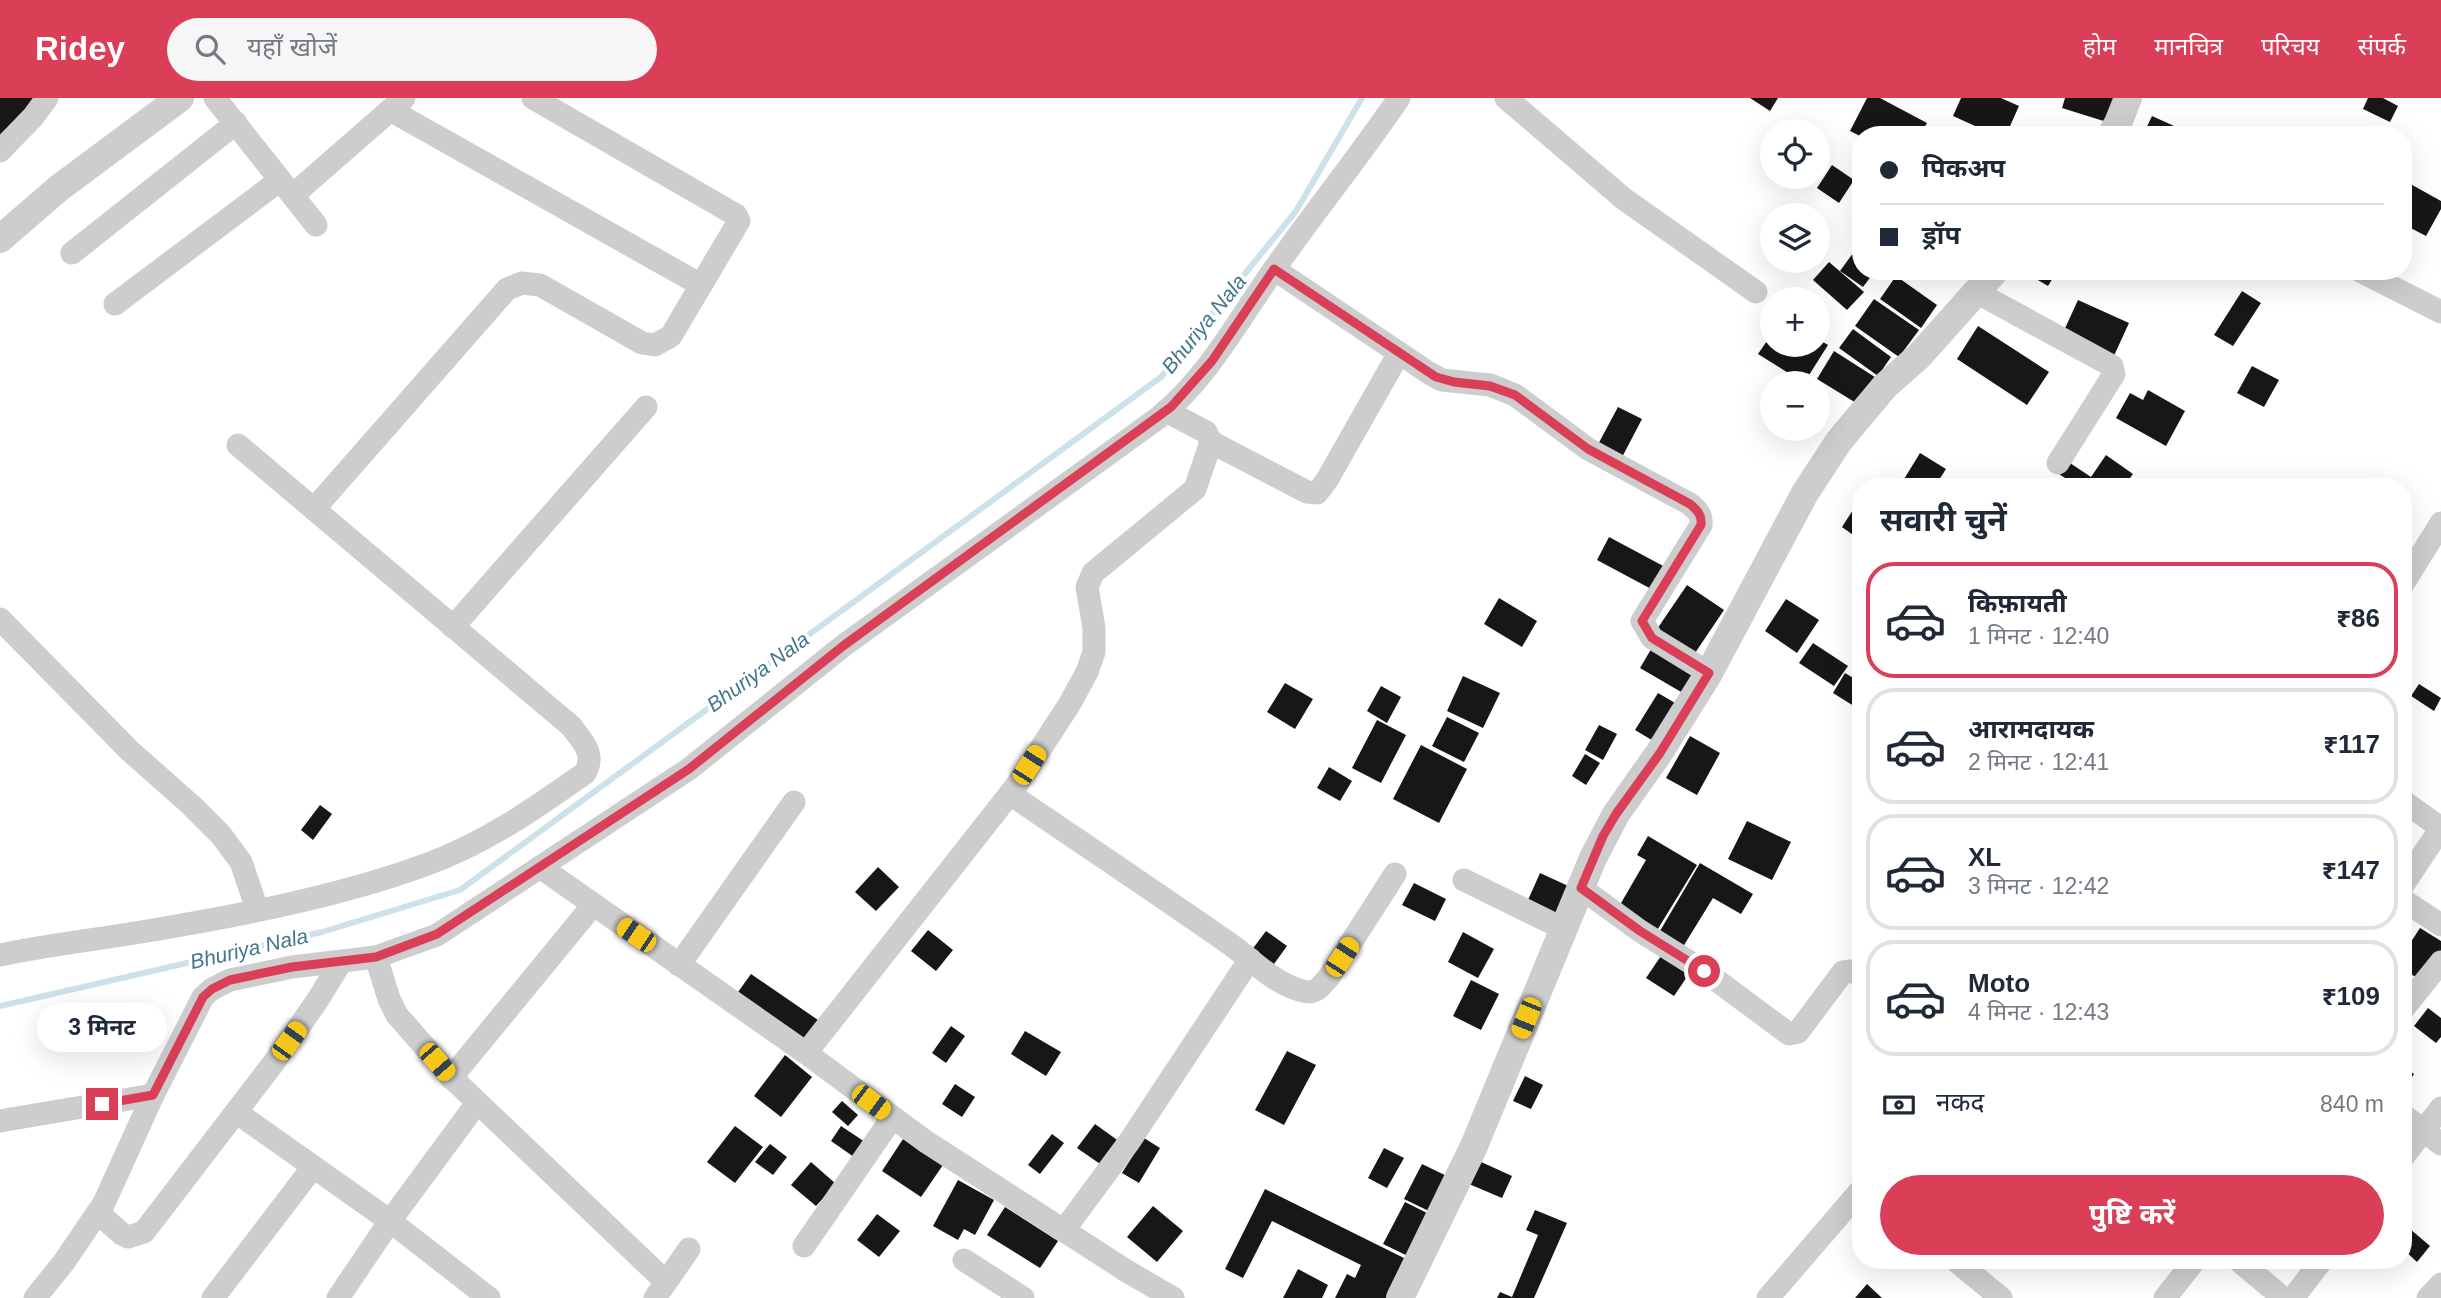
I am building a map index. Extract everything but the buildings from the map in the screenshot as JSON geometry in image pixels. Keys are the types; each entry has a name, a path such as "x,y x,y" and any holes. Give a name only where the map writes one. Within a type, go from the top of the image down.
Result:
{"street":[{"path":"0,150 33,117 47,98"},
{"path":"0,239 59,188 180,98"},
{"path":"215,98 316,225"},
{"path":"314,509 507,289 522,283 540,285 642,343 654,345 671,336 736,226 736,215 533,98"},
{"path":"43,1295 98,1213 153,1095 203,997 212,989 230,980 292,967 376,957 437,934 689,769 843,646 1167,411 1212,361 1274,269 1362,153 1399,98"},
{"path":"1506,98 1624,199 1756,292"},
{"path":"2116,126 2128,98"},
{"path":"115,304 286,188 397,104 701,285"},
{"path":"72,253 236,123"},
{"path":"1274,269 1443,380 1490,386 1515,395 1588,449 1690,504 1699,512 1701,525 1642,621 1652,638 1709,673"},
{"path":"1400,1298 1474,1146 1603,836 1660,753 1709,673 1805,493 1839,441 1872,400 1919,356 1987,280"},
{"path":"2378,280 2441,312"},
{"path":"1976,292 2112,366 2114,374 2058,463"},
{"path":"1167,411 1206,432 1211,442 1307,492 1317,492 1322,489 1399,353"},
{"path":"453,627 646,407"},
{"path":"806,1053 1010,794 1069,705 1087,672 1094,652 1094,628 1087,587 1089,578 1195,489 1211,442"},
{"path":"0,955 48,945 141,932 257,909 351,887 426,865 514,823 585,773 590,755 571,726 238,445"},
{"path":"2412,570 2441,523"},
{"path":"0,619 130,751 221,835 241,862 257,909"},
{"path":"1010,794 1250,959 1274,979 1302,991 1318,990 1395,874"},
{"path":"679,965 794,802"},
{"path":"2412,807 2441,828 2412,872"},
{"path":"540,867 806,1053 892,1118 1173,1298"},
{"path":"1464,880 1564,929"},
{"path":"1581,888 1640,931 1704,971 1789,1034 1798,1031 1843,972 1852,971"},
{"path":"451,1078 593,905"},
{"path":"2412,906 2441,925"},
{"path":"376,957 389,999 397,1014 451,1078 660,1290 689,1250"},
{"path":"1064,1230 1129,1142 1250,959"},
{"path":"98,1213 122,1234 135,1237 144,1232 317,1001 341,962"},
{"path":"2412,999 2441,962"},
{"path":"0,1121 153,1095"},
{"path":"338,1298 390,1221 477,1102"},
{"path":"2412,1151 2432,1138 2441,1108"},
{"path":"236,1112 390,1221 489,1298"},
{"path":"804,1246 892,1118"},
{"path":"2412,1122 2432,1138"},
{"path":"213,1298 313,1167"},
{"path":"1768,1298 1852,1200"},
{"path":"964,1260 1023,1298"},
{"path":"1966,1269 2001,1298"},
{"path":"2165,1298 2188,1269"},
{"path":"2249,1269 2283,1298"},
{"path":"2293,1298 2315,1269"},
{"path":"2428,1298 2441,1284"}],"waterway":[{"name":"Bhuriya Nala","path":"0,1006 322,932 460,890 1161,377 1296,211 1362,98"}],"route":[{"path":"102,1104 153,1095 203,997 212,989 230,980 292,967 376,957 437,934 689,769 843,646 1171,407 1212,361 1274,269 1436,377 1490,386 1515,395 1588,449 1690,504 1699,512 1701,525 1642,621 1652,638 1709,673 1660,753 1616,814 1603,836 1581,888 1640,931 1704,971"}]}
